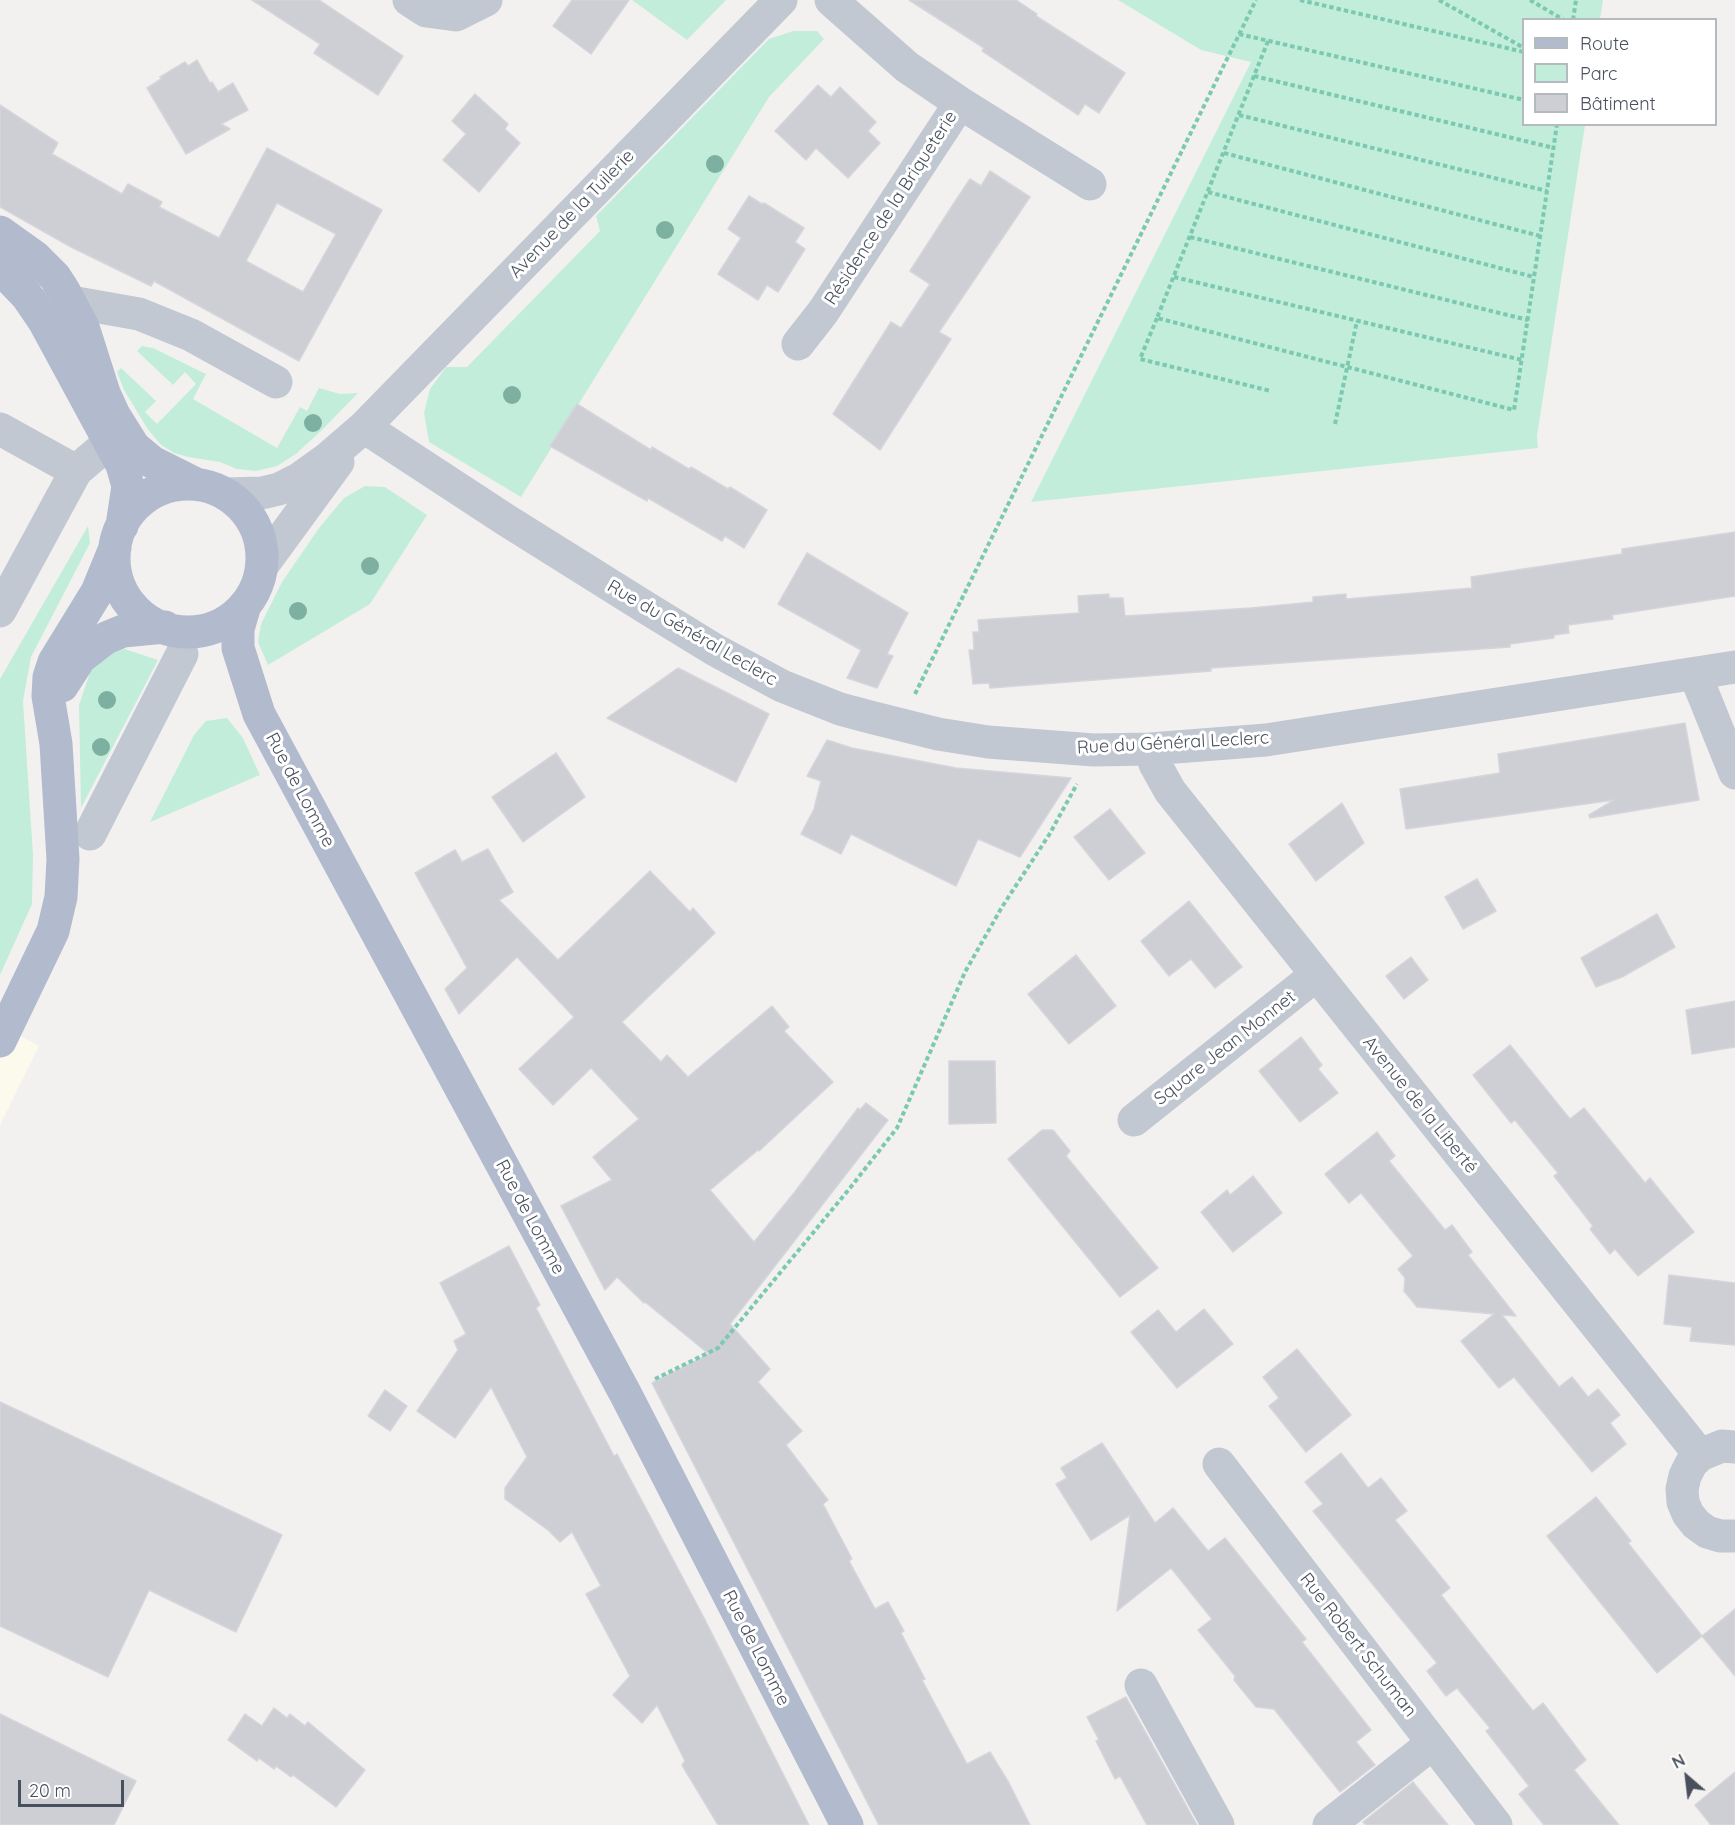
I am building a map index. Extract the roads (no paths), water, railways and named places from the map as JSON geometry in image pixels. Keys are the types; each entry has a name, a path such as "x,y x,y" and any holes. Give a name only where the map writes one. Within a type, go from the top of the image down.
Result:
{"main road":[{"path":"0,232 45,267 71,302 83,327 104,393 134,447 152,462 211,489 243,507 255,525 261,545 262,567 256,587 245,605 228,620 208,628 187,631 165,627 134,629 114,634 96,644 80,658 62,688 59,699 56,744"},
{"path":"0,268 35,308 111,441 122,465 128,486 118,537 116,570 123,592 129,601 145,617 165,627"},
{"path":"0,1041 52,931 62,897 63,859 56,744 48,688 51,669 97,592 118,537 135,508 152,494 173,486 211,489"},
{"name":"Rue de Lomme","path":"245,605 238,629 238,648 259,714 625,1394 846,1825"}],"street":[{"path":"409,0 426,11 456,15 486,0"},
{"name":"Avenue de la Tuilerie","path":"211,489 262,493 279,489 299,479 327,459 363,427 781,0"},
{"name":"Résidence de la Briqueterie","path":"831,0 893,56 960,104 1090,184"},
{"name":"Résidence de la Briqueterie","path":"798,344 823,312 960,104"},
{"path":"35,308 71,302 139,314 191,335 276,382"},
{"name":"Avenue de la Tuilerie","path":"262,567 363,427"},
{"name":"Rue du Général Leclerc","path":"363,427 515,527 715,650 782,686 840,709 900,725 988,742 1094,750 1266,740 1735,667"},
{"path":"0,429 76,471"},
{"path":"0,611 76,471 111,441"},
{"path":"90,834 182,654"},
{"path":"1695,674 1735,773"},
{"name":"Avenue de la Liberté","path":"1150,748 1155,764 1170,791 1700,1455"},
{"name":"Square Jean Monnet","path":"1134,1120 1316,975"},
{"path":"1735,1447 1722,1446 1700,1455 1691,1464 1682,1489 1683,1502 1688,1514 1696,1524 1707,1532 1720,1536 1735,1536"},
{"name":"Rue Robert Schuman","path":"1219,1464 1496,1825"},
{"path":"1141,1685 1218,1825"},
{"path":"1329,1825 1433,1743"}]}
